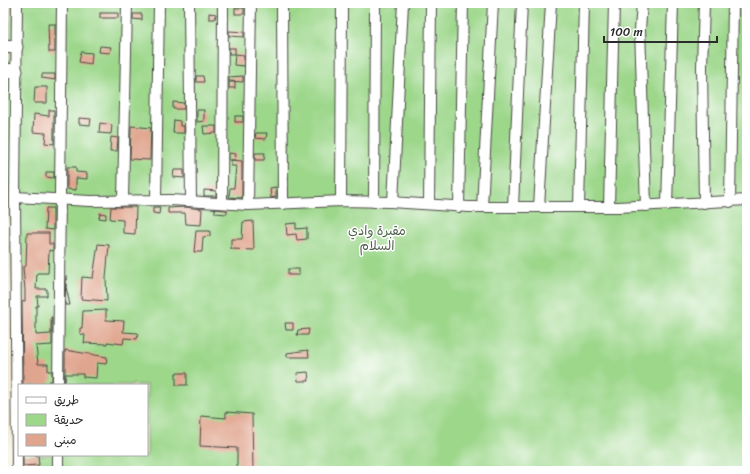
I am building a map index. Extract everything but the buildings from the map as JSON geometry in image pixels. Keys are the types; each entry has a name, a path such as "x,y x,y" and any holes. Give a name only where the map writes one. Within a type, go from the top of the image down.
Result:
{"main road":[{"path":"3,46 16,47"}],"street":[{"path":"17,3 16,47 10,71 15,197 17,471"},
{"path":"58,384 62,3"},
{"path":"115,201 123,200 127,3"},
{"path":"156,200 159,3"},
{"path":"189,3 191,201"},
{"path":"222,203 223,3"},
{"path":"248,205 251,3"},
{"path":"282,3 283,204"},
{"path":"341,201 342,3"},
{"path":"374,202 375,3"},
{"path":"394,202 403,3"},
{"path":"429,204 431,3"},
{"path":"459,206 463,3"},
{"path":"482,207 493,3"},
{"path":"513,207 522,3"},
{"path":"539,207 551,3"},
{"path":"580,207 584,3"},
{"path":"609,207 614,3"},
{"path":"642,3 640,30 646,206"},
{"path":"667,204 674,3"},
{"path":"704,3 702,67 704,203"},
{"path":"730,202 734,3"},
{"path":"15,197 59,200 191,201 248,205 341,201 394,202 482,207 609,207 747,200"},
{"path":"58,456 58,471"}],"green space":[{"name":"مقبرة وادي السلام","path":"12,3 747,3 747,471 21,471 20,456 148,456 148,384 18,384 18,407 6,118"}]}
